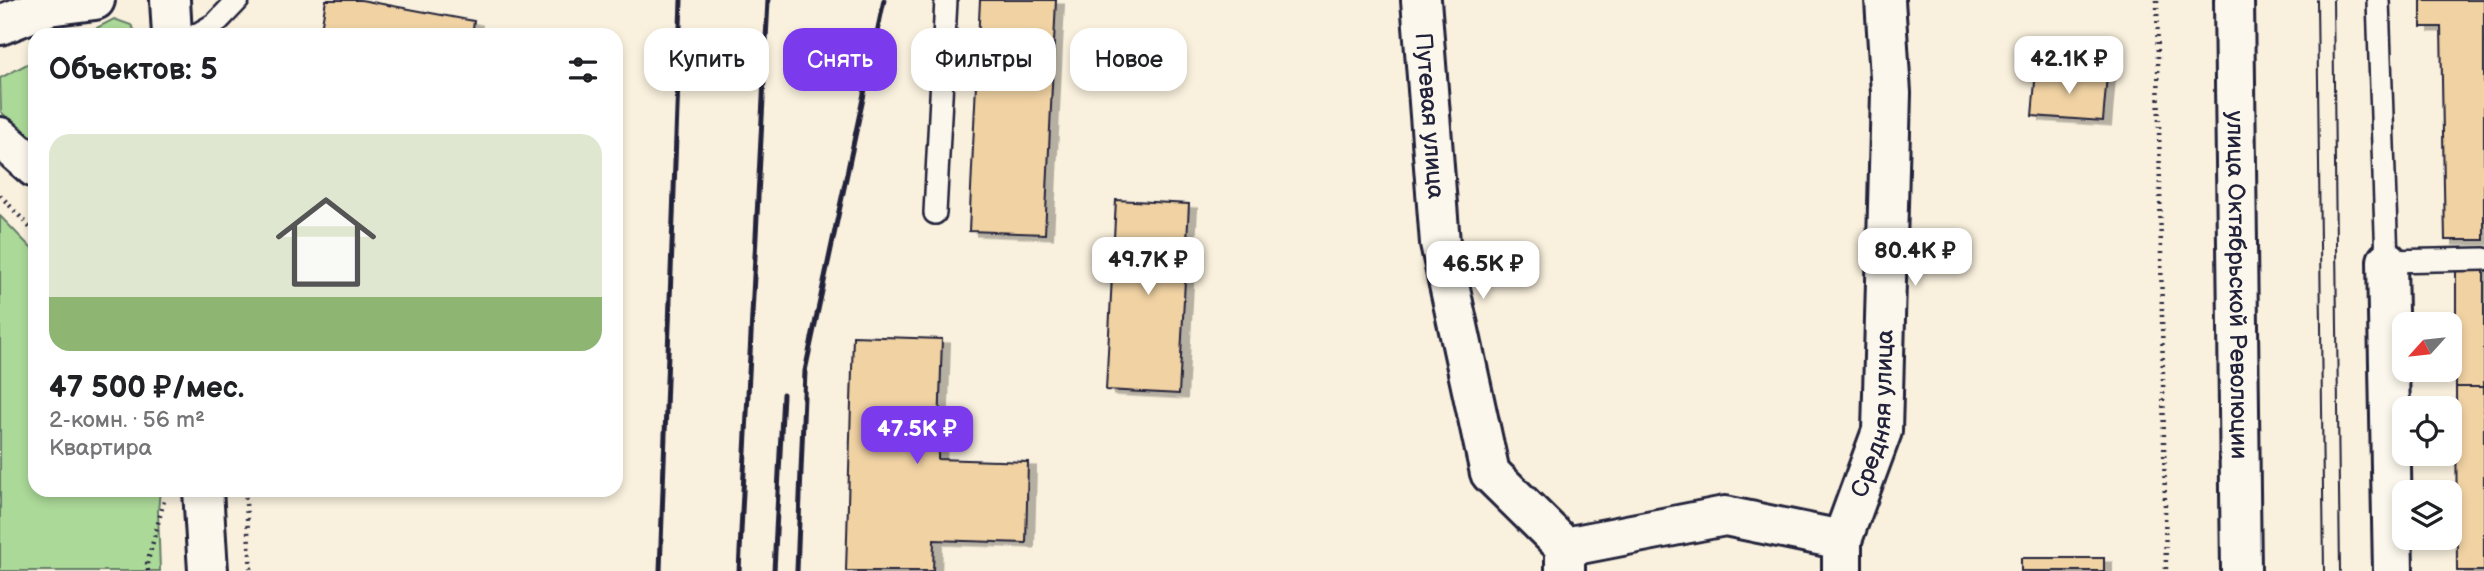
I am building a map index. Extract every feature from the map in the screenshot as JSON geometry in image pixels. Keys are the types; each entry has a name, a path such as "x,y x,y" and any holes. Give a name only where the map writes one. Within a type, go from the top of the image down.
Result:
{"street":[{"path":"0,25 48,6 95,0"},
{"path":"170,0 172,28"},
{"name":"Путевая улица","path":"1421,0 1440,243 1490,473 1565,559"},
{"name":"Средняя улица","path":"1842,555 1882,431 1891,93 1885,0"},
{"name":"улица Октябрьской Революции","path":"2234,0 2242,571"},
{"path":"0,137 28,162"},
{"path":"2387,261 2393,571"},
{"path":"203,497 208,571"},
{"path":"1565,559 1725,516 1842,555"}],"lane":[{"path":"208,28 238,0"},
{"path":"935,213 946,0"},
{"path":"2378,0 2387,261 2484,259"}],"path":[{"path":"2157,0 2165,571"},
{"path":"0,195 28,225"},
{"path":"148,571 147,564 165,497"},
{"path":"246,497 251,571"}],"green space":[{"path":"114,19 133,28 97,28"},
{"path":"28,64 28,137 1,112 0,78"},
{"path":"0,216 28,245 28,497 159,497 160,571 0,571"}],"building":[{"path":"326,0 361,0 474,21 473,28 321,28"},
{"path":"980,0 1056,0 1055,28 979,28"},
{"path":"2421,0 2484,0 2484,240 2445,240 2441,27 2421,27"},
{"path":"2036,70 2107,75 2103,121 2032,116"},
{"path":"976,91 1052,91 1045,234 969,231"},
{"path":"1116,200 1189,204 1179,394 1106,390"},
{"path":"2456,266 2484,266 2484,387 2456,387 2456,382 2462,382 2462,312 2456,312"},
{"path":"853,336 942,339 938,459 1028,462 1026,543 934,540 933,571 846,571"},
{"path":"2456,387 2484,387 2484,571 2457,571 2457,550 2462,550 2462,480 2457,480 2456,466 2462,466 2462,396 2456,396"},
{"path":"2021,558 2104,558 2104,571 2021,571"}],"tram line":[{"path":"2317,0 2324,571"},
{"path":"2333,0 2340,571"}],"railway":[{"path":"660,571 681,0"},
{"path":"739,571 768,0"},
{"path":"797,571 805,371 884,0"},
{"path":"774,571 783,394"}]}
